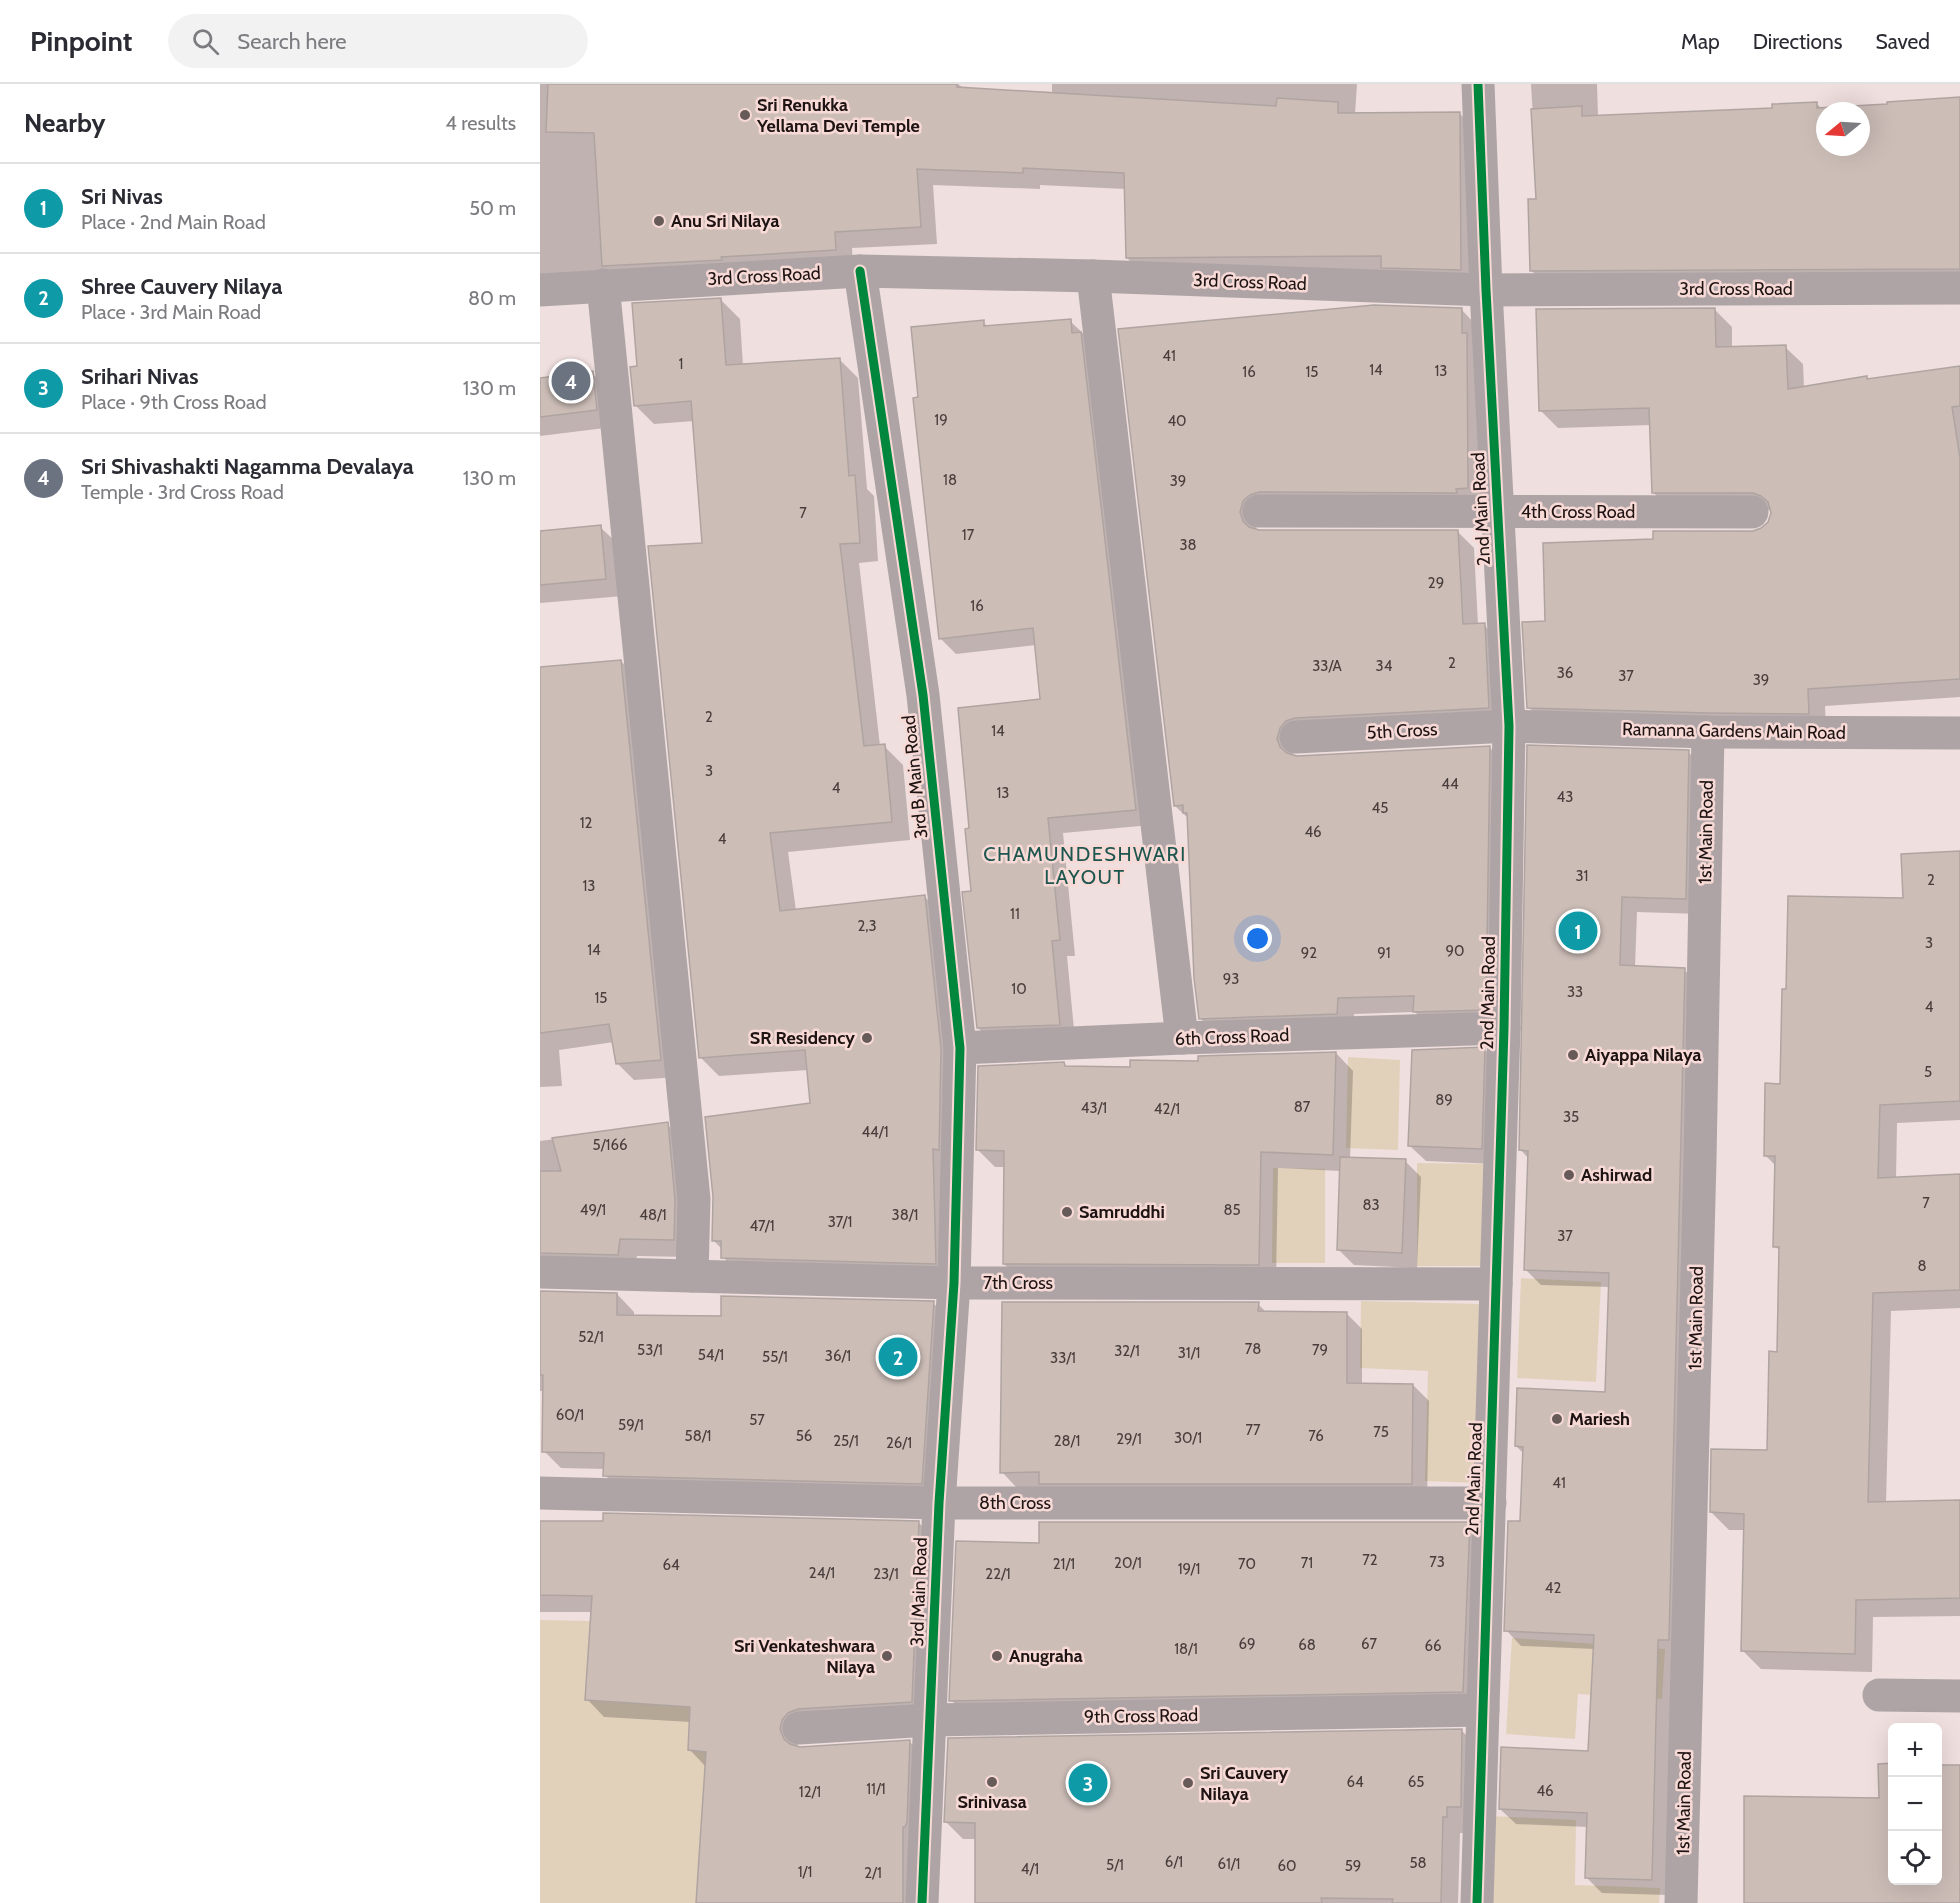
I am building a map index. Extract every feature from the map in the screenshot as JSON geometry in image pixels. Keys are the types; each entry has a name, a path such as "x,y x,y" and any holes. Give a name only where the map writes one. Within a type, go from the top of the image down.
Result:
{"street":[{"name":"2nd Main Road","path":"1477,1903 1504,1028 1509,726 1486,290 1478,84"},
{"name":"3rd Cross Road","path":"540,290 860,271 1093,276 1486,290 1960,288"},
{"name":"3rd B Main Road","path":"860,271 923,695 960,1048 954,1283"},
{"path":"1093,276 1182,1038"},
{"path":"603,285 694,1199 692,1276"},
{"name":"4th Cross Road","path":"1259,511 1752,512"},
{"name":"Ramanna Gardens Main Road","path":"1509,726 1708,732 1960,733"},
{"name":"5th Cross","path":"1296,737 1509,726"},
{"name":"1st Main Road","path":"1681,1903 1700,1159 1708,732"},
{"name":"6th Cross Road","path":"960,1048 1182,1038 1504,1028"},
{"name":"7th Cross","path":"540,1272 954,1283 1496,1284"},
{"name":"3rd Main Road","path":"922,1903 939,1503 954,1283"},
{"name":"8th Cross","path":"540,1493 939,1503 1490,1503"},
{"path":"1879,1695 1960,1696"},
{"name":"9th Cross Road","path":"799,1728 930,1720 1483,1710"}],"shaded area":[{"path":"1348,1057 1400,1060 1398,1150 1346,1148"},
{"path":"1417,1163 1490,1164 1489,1266 1417,1266"},
{"path":"1273,1168 1325,1169 1325,1263 1272,1263"},
{"path":"1521,1278 1601,1282 1596,1382 1517,1378"},
{"path":"1361,1301 1481,1304 1477,1483 1425,1481 1428,1371 1360,1368"},
{"path":"540,1620 590,1621 586,1700 690,1707 688,1750 706,1752 696,1903 540,1903"},
{"path":"1512,1638 1665,1649 1662,1699 1578,1694 1575,1739 1506,1734"},
{"path":"1489,1816 1576,1820 1575,1885 1660,1888 1659,1903 1486,1903"}],"building":[{"path":"548,84 957,84 957,87 1276,106 1277,98 1338,102 1338,113 1460,112 1461,270 1381,268 1381,256 1126,258 1124,173 1023,168 1023,173 917,169 921,227 835,232 836,250 721,257 722,260 602,266 594,133 546,132"},
{"path":"1960,97 1960,269 1530,271 1528,199 1536,199 1531,109 1582,106 1582,116 1772,108 1772,104 1816,102 1816,156 1870,156 1870,105 1887,104 1887,102"},
{"path":"721,298 726,365 840,358 849,476 855,475 860,543 840,544 864,746 885,744 892,822 770,833 780,911 925,895 941,1049 939,1150 933,1149 936,1264 721,1258 721,1241 712,1241 713,1197 705,1117 810,1103 805,1050 699,1058 648,546 702,543 691,401 634,406 630,367 637,366 632,303"},
{"path":"1374,305 1462,308 1462,333 1467,333 1468,488 1456,489 1457,493 1259,492 1243,501 1240,512 1243,521 1249,527 1259,530 1458,530 1463,624 1485,623 1489,708 1295,718 1286,721 1280,728 1277,739 1280,747 1287,753 1297,756 1490,746 1486,1010 1413,1012 1414,996 1338,998 1337,1014 1199,1019 1194,978 1187,813 1183,813 1183,805 1174,806 1118,329"},
{"path":"1715,308 1716,347 1786,345 1788,389 1867,376 1867,379 1960,366 1960,406 1952,407 1960,458 1960,679 1808,689 1809,714 1527,708 1522,622 1545,621 1543,543 1653,539 1653,531 1753,531 1768,522 1771,513 1768,502 1753,493 1652,493 1649,408 1539,411 1536,309"},
{"path":"1071,319 1072,333 1081,332 1136,810 1048,818 1060,940 1052,941 1060,1025 977,1028 962,892 971,891 965,829 969,828 958,708 1040,699 1033,628 939,639 913,398 918,397 911,327 984,320 984,326"},
{"path":"593,371 597,410 540,417 540,378"},
{"path":"601,525 606,579 540,585 540,531"},
{"path":"621,660 661,1060 616,1064 609,1024 540,1033 540,667"},
{"path":"1527,745 1689,750 1686,899 1622,897 1620,965 1685,968 1669,1640 1658,1640 1652,1880 1585,1878 1587,1813 1499,1809 1501,1747 1588,1751 1594,1635 1504,1631 1508,1521 1520,1521 1523,1447 1515,1446 1517,1388 1605,1392 1609,1273 1524,1270 1528,1151 1519,1150"},
{"path":"1960,851 1960,1101 1880,1105 1878,1178 1960,1174 1960,1290 1873,1293 1868,1502 1960,1500 1960,1598 1856,1600 1855,1654 1741,1651 1744,1514 1710,1512 1711,1449 1767,1450 1769,1351 1777,1352 1779,1247 1773,1247 1775,1156 1764,1156 1765,1083 1780,1084 1782,989 1786,989 1788,896 1903,898 1901,854"},
{"path":"1485,1047 1482,1149 1408,1146 1412,1050"},
{"path":"1336,1052 1333,1155 1261,1152 1259,1265 1003,1264 1004,1151 976,1150 978,1066 1064,1062 1065,1066 1130,1067 1130,1060 1198,1061 1198,1056"},
{"path":"668,1122 675,1200 674,1240 620,1239 618,1255 540,1253 540,1171 561,1171 552,1138"},
{"path":"1340,1157 1406,1159 1402,1253 1337,1250"},
{"path":"540,1291 617,1293 617,1315 721,1316 721,1296 934,1301 922,1484 603,1476 604,1453 542,1452 543,1375 540,1375"},
{"path":"1002,1302 1259,1302 1258,1311 1347,1312 1347,1383 1413,1384 1412,1484 1039,1484 1039,1472 1000,1473"},
{"path":"603,1513 919,1521 912,1702 798,1709 788,1713 782,1720 780,1729 784,1739 800,1747 910,1740 907,1822 903,1827 903,1903 696,1903 706,1752 688,1750 690,1707 585,1700 592,1596 540,1595 540,1521 603,1521"},
{"path":"1039,1522 1470,1522 1463,1692 949,1701 956,1541 1039,1543"},
{"path":"1462,1729 1461,1807 1447,1807 1447,1817 1443,1817 1441,1903 1392,1903 1393,1899 1321,1898 1322,1903 975,1903 975,1823 944,1822 948,1738"},
{"path":"1888,1763 1888,1885 1942,1885 1942,1765 1960,1765 1960,1903 1744,1903 1744,1796 1879,1798 1878,1764"}],"cycle path":[{"path":"1477,1903 1504,1028 1509,726 1486,290 1478,84"},
{"path":"860,271 923,695 960,1048 954,1283 939,1503 922,1903"}],"place":[{"name":"Sri Renukka Yellama Devi Temple","path":"745,115"},
{"name":"Anu Sri Nilaya","path":"659,221"},
{"name":"Sri Shivashakti Nagamma Devalaya","path":"571,381"},
{"name":"Sri Nivas","path":"1578,931"},
{"name":"SR Residency","path":"867,1038"},
{"name":"Aiyappa Nilaya","path":"1573,1055"},
{"name":"Ashirwad","path":"1569,1175"},
{"name":"Samruddhi","path":"1067,1212"},
{"name":"Shree Cauvery Nilaya","path":"898,1357"},
{"name":"Mariesh","path":"1557,1419"},
{"name":"Sri Venkateshwara Nilaya","path":"887,1656"},
{"name":"Anugraha","path":"997,1656"},
{"name":"Srinivasa","path":"992,1782"},
{"name":"Srihari Nivas","path":"1088,1783"},
{"name":"Sri Cauvery Nilaya","path":"1188,1783"}],"district":[{"name":"CHAMUNDESHWARI LAYOUT","path":"1085,866"}]}
